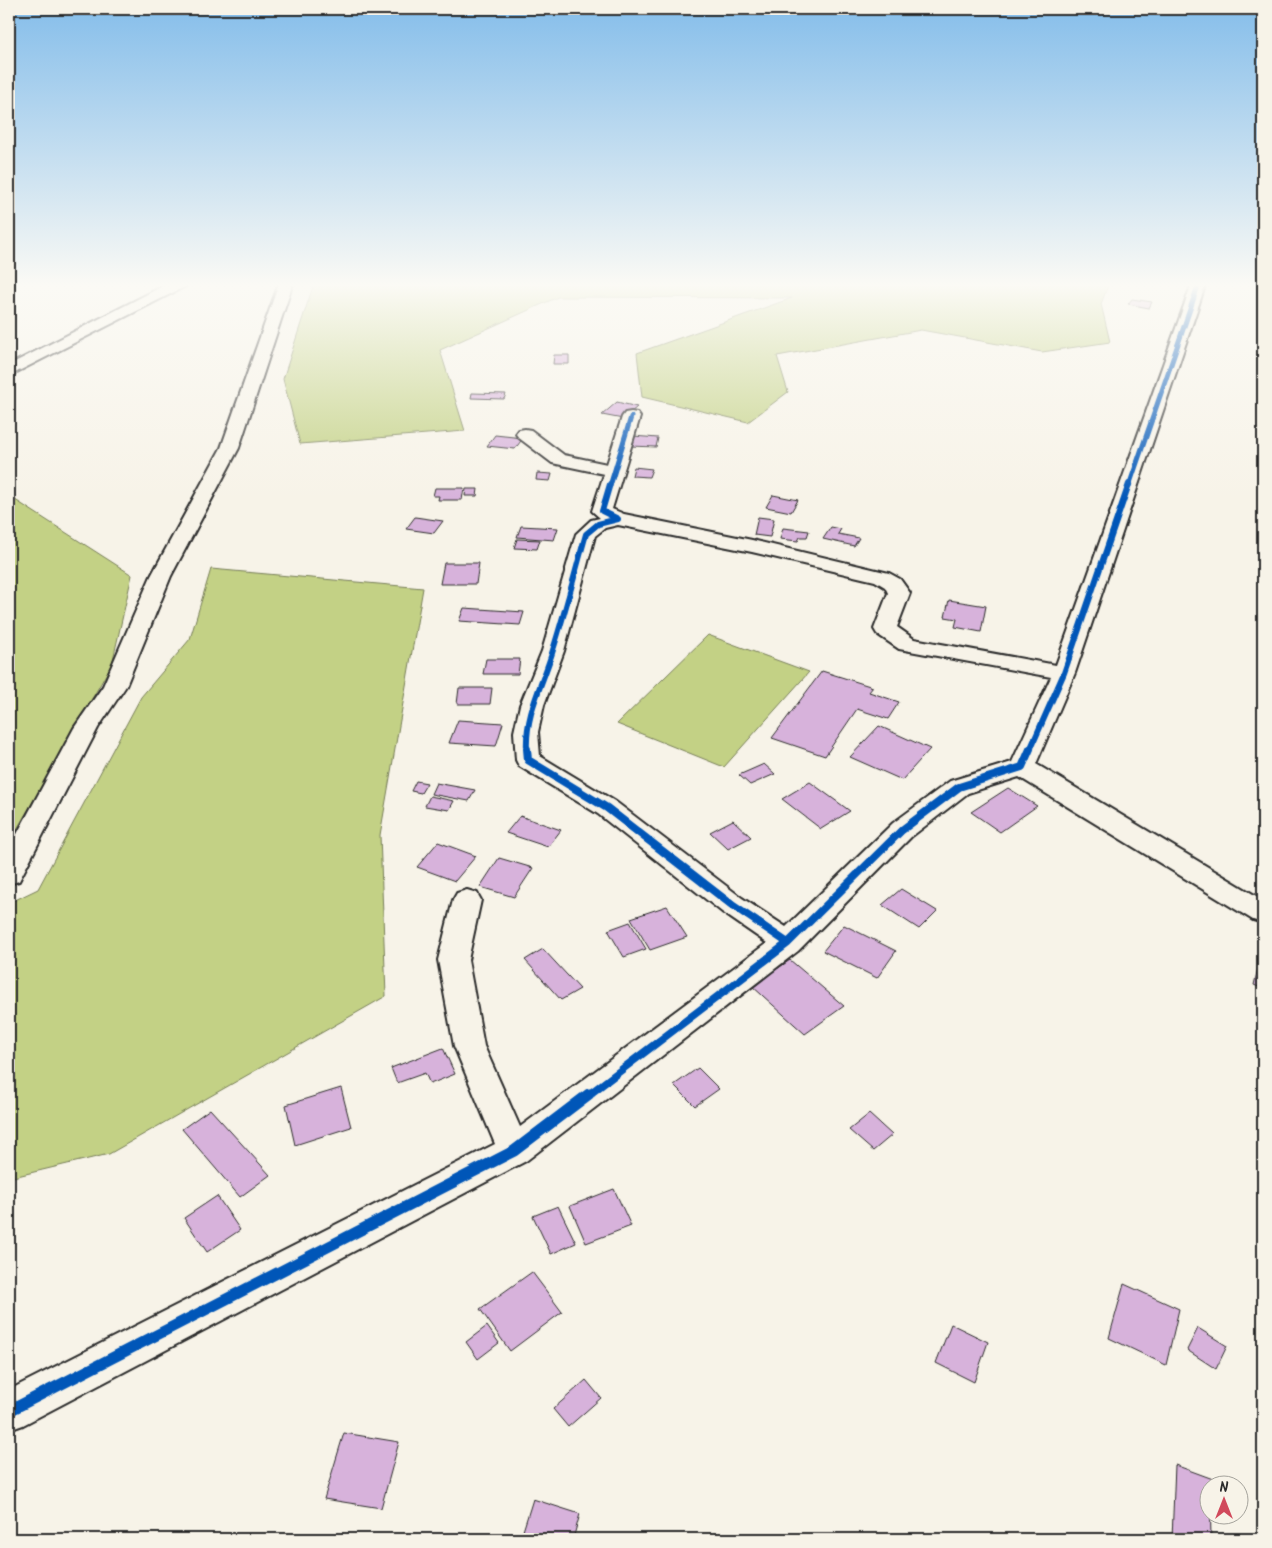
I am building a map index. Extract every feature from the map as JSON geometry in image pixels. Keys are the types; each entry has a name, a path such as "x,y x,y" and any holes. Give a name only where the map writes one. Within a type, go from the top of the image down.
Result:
{"street":[{"path":"9,372 40,355"},
{"path":"9,874 86,728 114,686 161,576 230,448 261,355"},
{"path":"1022,768 1064,673 1174,355"},
{"path":"631,417 602,511 618,520 752,546 882,577 893,583 899,593 885,629 907,644 1064,673"},
{"path":"525,434 558,459 614,471"},
{"path":"618,520 598,524 586,534 553,652 532,705 526,732 528,760 607,808 732,905 788,942"},
{"path":"9,1411 514,1151 788,942 902,830 960,787 1022,768 1263,914"},
{"path":"467,900 453,960 469,1046 514,1151"}],"green space":[{"path":"291,355 442,355 465,431 300,444 283,379"},
{"path":"637,355 781,355 777,356 788,392 748,422 642,397"},
{"path":"9,496 132,575 112,664 9,843"},
{"path":"211,569 423,588 380,835 386,996 109,1154 9,1178 9,903 38,889 141,697 190,639"},
{"path":"708,635 809,672 724,767 617,724"}],"building":[{"path":"554,355 569,355 569,364 553,364"},
{"path":"472,393 506,394 504,399 471,398"},
{"path":"617,402 637,407 623,419 602,415"},
{"path":"495,435 523,438 515,449 487,446"},
{"path":"633,436 658,438 656,447 630,446"},
{"path":"634,467 652,469 649,477 632,476"},
{"path":"537,473 552,474 550,481 536,480"},
{"path":"435,488 464,488 462,500 438,500 439,496 433,496"},
{"path":"466,489 478,489 477,496 465,496"},
{"path":"773,495 798,500 791,512 766,507"},
{"path":"415,517 443,521 434,533 406,529"},
{"path":"758,517 774,519 770,537 754,535"},
{"path":"521,526 558,528 554,540 517,537"},
{"path":"831,527 841,529 838,534 859,538 854,546 823,539"},
{"path":"783,528 809,531 807,537 800,537 798,541 780,539"},
{"path":"517,539 540,540 537,549 514,548"},
{"path":"444,563 479,563 476,584 440,584"},
{"path":"949,600 986,606 981,632 955,627 957,619 945,617"},
{"path":"464,608 524,612 520,625 459,621"},
{"path":"486,659 520,659 518,674 483,674"},
{"path":"822,671 873,687 869,692 899,702 888,719 857,709 825,756 772,738"},
{"path":"459,688 492,688 490,704 457,704"},
{"path":"458,720 503,723 496,746 449,743"},
{"path":"879,726 930,749 902,780 850,757"},
{"path":"764,764 775,774 750,785 739,775"},
{"path":"416,781 427,783 421,793 411,791"},
{"path":"810,782 850,811 821,829 782,799"},
{"path":"436,783 475,790 469,801 431,794"},
{"path":"1008,788 1037,806 1000,832 971,812"},
{"path":"430,796 454,801 449,810 425,806"},
{"path":"520,816 561,830 548,847 506,833"},
{"path":"733,820 751,837 728,849 710,832"},
{"path":"438,842 476,856 455,881 417,867"},
{"path":"499,858 533,868 514,897 480,887"},
{"path":"901,889 937,911 919,929 882,905"},
{"path":"667,906 687,937 650,950 631,918"},
{"path":"630,922 646,949 624,957 608,930"},
{"path":"844,925 896,951 877,978 823,951"},
{"path":"543,949 580,989 561,1000 525,960"},
{"path":"790,960 844,1006 805,1034 752,986"},
{"path":"1258,968 1263,970 1263,989 1254,985"},
{"path":"443,1048 455,1074 430,1084 425,1073 397,1083 391,1068"},
{"path":"698,1068 719,1089 695,1106 674,1085"},
{"path":"341,1088 351,1127 295,1145 286,1105"},
{"path":"210,1109 270,1175 240,1197 182,1129"},
{"path":"869,1114 892,1135 873,1151 849,1130"},
{"path":"614,1189 631,1226 586,1243 570,1206"},
{"path":"217,1196 240,1230 207,1252 184,1218"},
{"path":"558,1206 576,1243 551,1254 533,1216"},
{"path":"532,1272 562,1312 510,1351 480,1309"},
{"path":"1124,1284 1179,1309 1166,1365 1109,1338"},
{"path":"951,1324 988,1342 974,1382 936,1363"},
{"path":"487,1326 499,1343 478,1359 466,1342"},
{"path":"1198,1328 1227,1346 1216,1369 1187,1350"},
{"path":"586,1380 601,1398 568,1427 553,1409"},
{"path":"344,1433 399,1442 381,1508 324,1499"},
{"path":"1175,1465 1205,1476 1200,1476 1200,1526 1211,1526 1211,1539 1172,1539"},
{"path":"533,1499 580,1514 573,1539 550,1539 523,1531"},
{"path":"1260,1518 1263,1520 1263,1539 1259,1539"}],"cycle path":[{"path":"9,1411 514,1151 788,943 902,830 959,787 1022,767 1064,673 1174,355"},
{"path":"631,417 602,511 618,519 598,524 586,534 553,651 532,705 526,732 528,760 607,808 732,905 788,943"}]}
